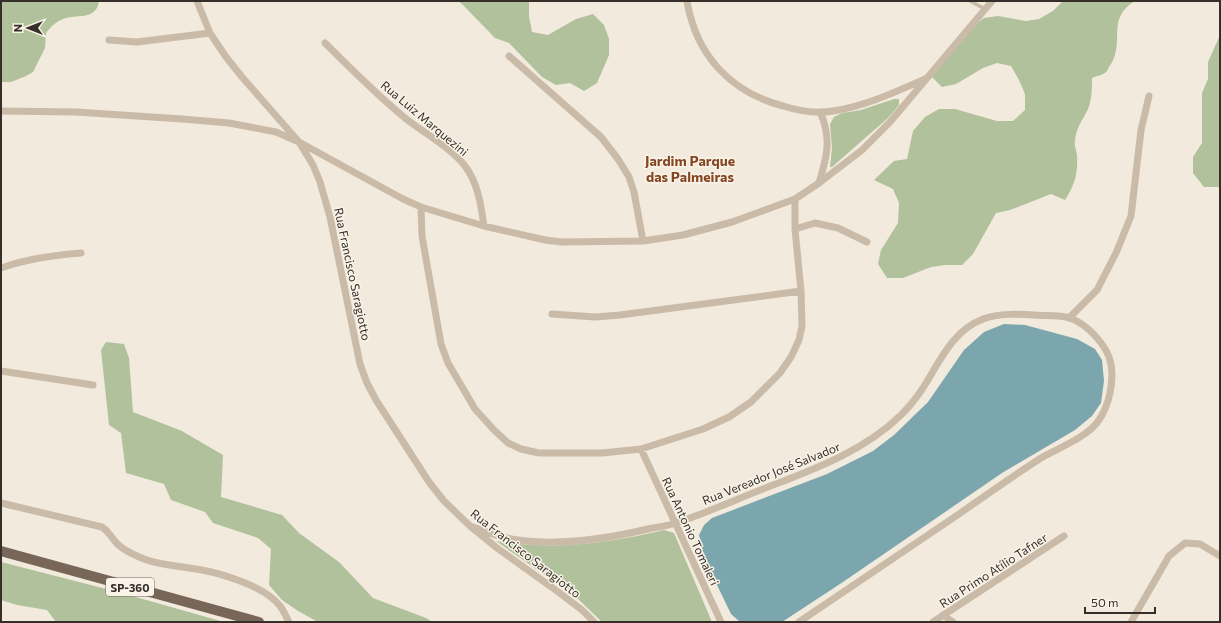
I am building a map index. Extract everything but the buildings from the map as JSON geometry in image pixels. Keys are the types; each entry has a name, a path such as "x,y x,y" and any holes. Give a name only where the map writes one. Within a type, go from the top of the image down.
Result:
{"main road":[{"name":"SP-360","path":"1,551 259,622"}],"street":[{"path":"197,1 210,33 242,77 300,142"},
{"path":"687,1 689,14 698,40 712,62 724,75 745,90 767,102 797,110 820,112 833,111 878,99 927,78"},
{"path":"1,114 76,112 228,123 276,132 300,142 383,189 421,207 484,226 545,240 562,242 643,240 683,235 732,222 795,199 819,183 862,150 890,122 992,1"},
{"path":"109,40 137,42 210,33"},
{"name":"Rua Luiz Marquezini","path":"325,43 371,88 406,119 445,148 465,166 475,184 481,200 484,226"},
{"path":"509,56 601,137 618,159 629,177 634,192 643,240"},
{"path":"1069,318 1097,290 1116,253 1131,216 1141,130 1149,96"},
{"path":"819,183 826,163 827,149 825,123 820,112"},
{"name":"Rua Francisco Saragiotto","path":"300,142 313,165 320,182 330,217 360,364 366,383 376,400 429,482 444,501 470,526 497,548 576,606 594,622"},
{"path":"421,207 422,236 441,344 448,363 475,409 508,443 521,449 539,453 602,454 641,449 703,429 729,417 751,402 780,373 791,357 799,340 802,326 802,291 794,229 795,199"},
{"path":"794,229 815,223 838,228 867,242"},
{"path":"1,268 11,264 40,258 81,253"},
{"path":"552,314 601,316 802,291"},
{"name":"Rua Vereador José Salvador","path":"470,526 501,537 526,541 551,542 587,540 627,534 675,523 824,465 854,450 879,434 902,414 922,391 946,349 958,335 971,325 985,318 1002,315 1023,314 1069,318 1084,325 1095,335 1105,349 1111,362 1112,378 1104,412 1097,424 1086,433 1041,458 800,622"},
{"path":"1,371 92,385"},
{"name":"Rua Antonio Tomaleri","path":"641,449 721,622"},
{"path":"1,503 102,526 110,533 114,541 124,549 159,565 206,570 226,575 266,593 280,606 289,622"},
{"name":"Rua Primo Atílio Tafner","path":"934,622 1064,536"},
{"path":"1131,622 1169,556 1185,543 1200,544 1220,556"},
{"path":"943,615 952,622"}],"lane":[{"path":"970,1 985,9"}],"green space":[{"path":"1,1 99,1 98,7 95,11 87,15 63,19 50,28 46,33 45,48 33,72 11,82 1,82"},
{"path":"458,1 529,1 529,16 532,32 548,35 576,19 593,14 604,25 609,39 609,55 597,83 584,91 570,83 556,85 542,77 509,43 495,38"},
{"path":"1063,1 1135,1 1126,8 1118,22 1117,47 1111,64 1105,73 1092,78 1092,94 1089,105 1078,127 1076,135 1075,144 1077,162 1075,179 1065,200 1051,194 1010,210 996,213 973,254 962,265 931,267 903,278 887,278 878,264 881,250 898,223 899,203 893,189 874,180 894,161 907,159 913,131 925,117 939,109 955,109 997,121 1013,121 1025,110 1025,94 1011,66 997,63 983,68 956,84 942,87 931,76 948,51 961,43 970,29 984,18 998,16 1026,21 1039,19 1053,11"},
{"path":"1220,35 1220,187 1204,187 1193,173 1193,157 1202,143 1202,93 1208,79 1208,62"},
{"path":"894,99 899,99 899,105 888,118 832,167 830,167 832,148 830,124 834,117 842,113 861,110"},
{"path":"106,342 124,344 129,358 133,412 182,431 223,455 221,497 282,515 299,533 339,562 373,598 426,618 432,622 318,622 282,600 269,585 271,549 258,538 213,523 205,512 171,500 164,484 126,473 121,433 109,425 101,350"},
{"path":"664,530 674,533 712,622 602,622 576,597 496,541 539,545 581,544 623,539"},
{"path":"1,562 118,592 224,622 56,622 47,610 17,605 1,600"}],"water":[{"path":"1004,324 1025,325 1077,339 1095,349 1102,360 1104,381 1101,403 1092,416 1075,430 1002,473 782,622 740,622 731,614 705,560 699,535 704,525 712,518 827,474 873,451 894,435 928,402 964,350 984,332"}],"district":[{"name":"Jardim Parque das Palmeiras","path":"690,168"}]}
